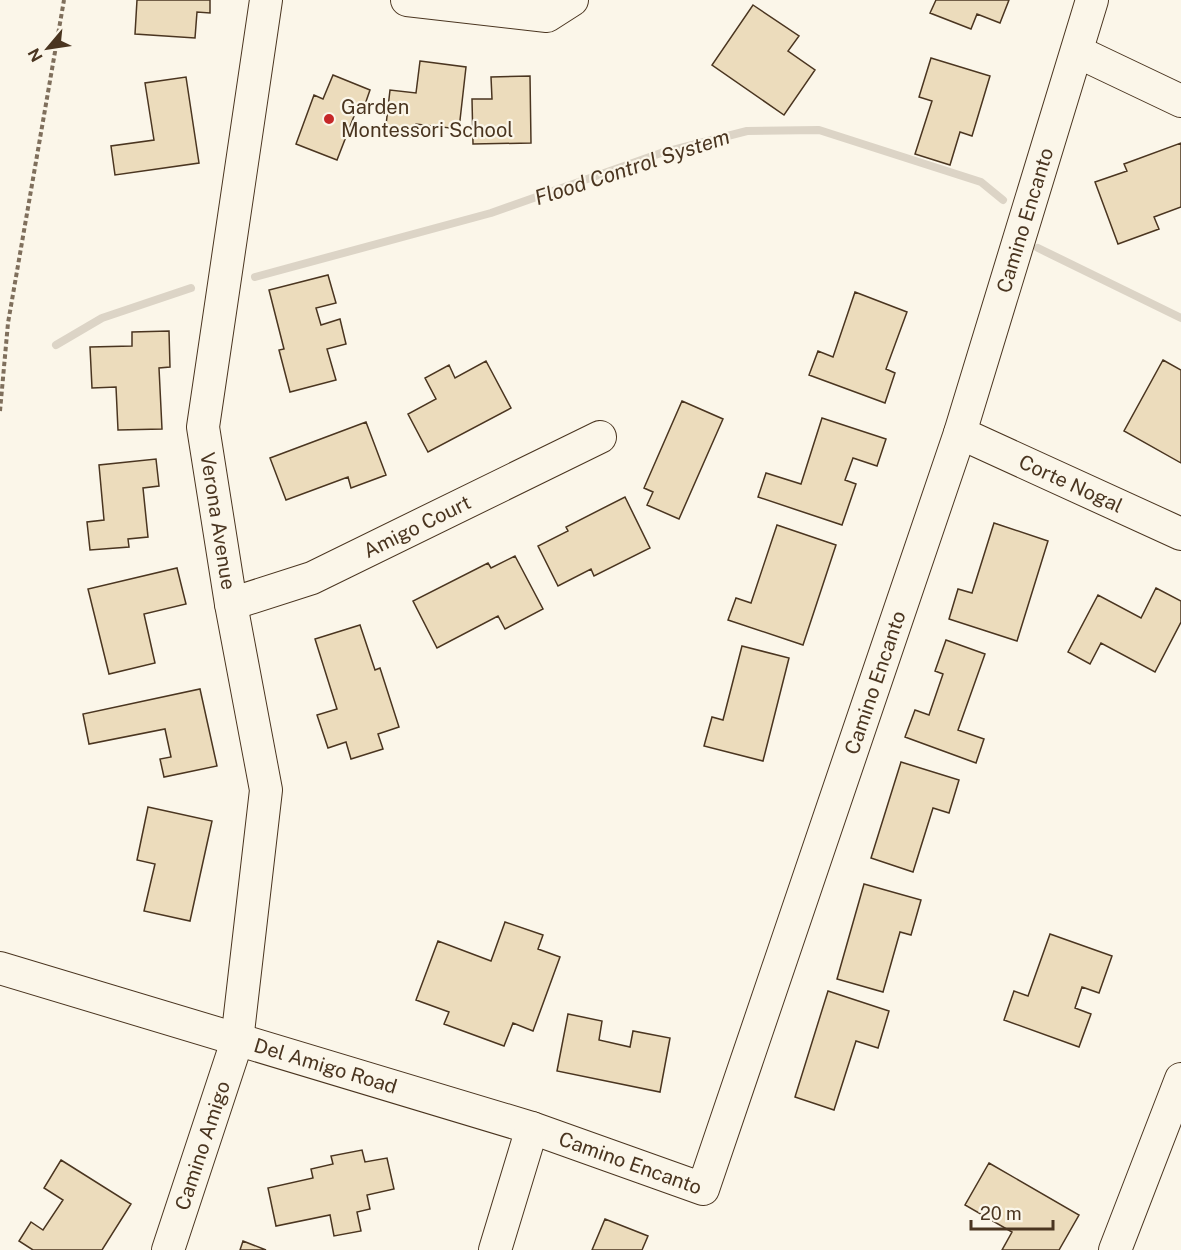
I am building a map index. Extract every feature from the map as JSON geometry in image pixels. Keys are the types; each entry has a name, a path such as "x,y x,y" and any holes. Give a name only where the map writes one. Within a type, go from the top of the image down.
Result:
{"street":[{"name":"Verona Avenue","path":"237,1041 266,789 231,604 203,427 266,0"},
{"path":"407,0 547,16 572,0"},
{"name":"Camino Encanto","path":"532,1128 703,1189 960,433 1092,0"},
{"path":"1078,52 1181,101"},
{"name":"Corte Nogal","path":"960,433 1181,534"},
{"name":"Amigo Court","path":"231,604 312,578 600,437"},
{"name":"Del Amigo Road","path":"0,968 532,1128"},
{"name":"Camino Amigo","path":"168,1250 237,1041"},
{"path":"1115,1250 1181,1080"},
{"path":"495,1250 532,1128"}],"path":[{"path":"0,411 8,323 64,0"}],"building":[{"path":"137,0 210,0 210,13 197,12 195,38 135,34"},
{"path":"936,0 1009,0 1000,23 977,14 971,29 930,13"},
{"path":"753,5 799,36 788,51 815,70 784,115 712,65"},
{"path":"931,58 990,76 972,136 960,132 950,165 915,154 932,101 919,97"},
{"path":"420,61 466,67 459,129 416,124 414,137 385,134 390,90 416,93"},
{"path":"333,75 370,90 362,113 356,111 337,160 296,144 314,95 323,99"},
{"path":"530,76 531,143 473,144 472,99 492,99 491,77"},
{"path":"186,77 199,163 115,175 111,146 154,140 145,83"},
{"path":"1181,143 1181,207 1154,217 1159,229 1118,244 1095,182 1127,171 1124,164"},
{"path":"328,275 336,303 316,308 321,325 340,319 346,344 327,349 336,380 290,392 279,350 284,349 269,290"},
{"path":"855,292 907,312 886,369 895,373 885,403 809,375 818,351 833,357"},
{"path":"169,331 170,367 159,368 162,429 118,430 116,387 92,388 90,347 132,346 132,332"},
{"path":"1163,360 1181,370 1181,463 1124,431"},
{"path":"486,361 511,408 428,452 408,414 436,399 425,378 449,365 455,378"},
{"path":"682,401 723,419 679,519 647,505 653,492 644,488"},
{"path":"822,418 886,439 877,466 853,458 845,480 856,484 842,525 758,497 766,473 801,484"},
{"path":"366,422 386,475 351,488 348,477 286,500 270,458"},
{"path":"156,459 159,486 143,488 148,537 128,539 129,547 90,550 87,522 104,520 99,465"},
{"path":"625,497 650,548 594,576 591,569 558,586 538,546 568,531 566,527"},
{"path":"994,523 1048,541 1017,641 949,619 958,589 972,593"},
{"path":"777,525 836,545 803,645 728,620 736,598 751,603"},
{"path":"515,556 543,609 505,629 498,616 437,648 413,601 488,563 491,568"},
{"path":"177,568 186,604 144,614 155,663 109,674 88,589"},
{"path":"1156,588 1181,601 1181,622 1155,672 1101,643 1090,664 1068,652 1098,595 1141,618"},
{"path":"360,625 375,670 380,668 399,727 378,734 383,749 351,759 346,742 328,748 317,715 337,709 315,639"},
{"path":"946,640 985,654 958,730 984,739 976,763 905,737 915,710 929,715 943,674 935,671"},
{"path":"742,646 789,658 763,761 704,746 712,717 723,720"},
{"path":"200,689 217,766 164,777 160,759 171,757 165,729 89,744 83,714"},
{"path":"901,762 959,780 949,813 933,808 913,872 871,858"},
{"path":"148,807 212,821 190,921 144,911 155,864 137,860"},
{"path":"864,884 921,900 911,935 900,932 883,992 837,979"},
{"path":"505,922 543,935 538,949 560,957 533,1031 513,1023 504,1046 444,1024 449,1012 416,1000 438,941 491,961"},
{"path":"1050,934 1112,956 1099,993 1082,987 1075,1008 1091,1014 1079,1047 1004,1020 1014,991 1028,996"},
{"path":"828,991 889,1011 878,1048 856,1041 834,1110 795,1097"},
{"path":"568,1014 602,1021 599,1040 630,1047 633,1031 670,1038 660,1092 557,1071"},
{"path":"362,1150 365,1162 387,1158 394,1189 367,1195 370,1209 357,1212 361,1231 334,1236 330,1215 276,1226 268,1188 313,1178 311,1169 333,1164 331,1156"},
{"path":"61,1160 131,1204 102,1250 33,1250 19,1241 31,1222 43,1230 63,1200 44,1188"},
{"path":"989,1163 1079,1215 1059,1250 1002,1250 1012,1232 965,1205"},
{"path":"605,1219 648,1236 642,1250 592,1250"},
{"path":"243,1241 266,1250 240,1250"}],"waterway":[{"name":"Flood Control System","path":"255,277 491,213 661,153 747,131 819,130 981,182 1003,200"},
{"name":"Flood Control System","path":"1038,248 1181,318"},
{"name":"Flood Control System","path":"56,345 102,318 191,288"}],"place":[{"name":"Garden Montessori School","path":"329,119"}]}
